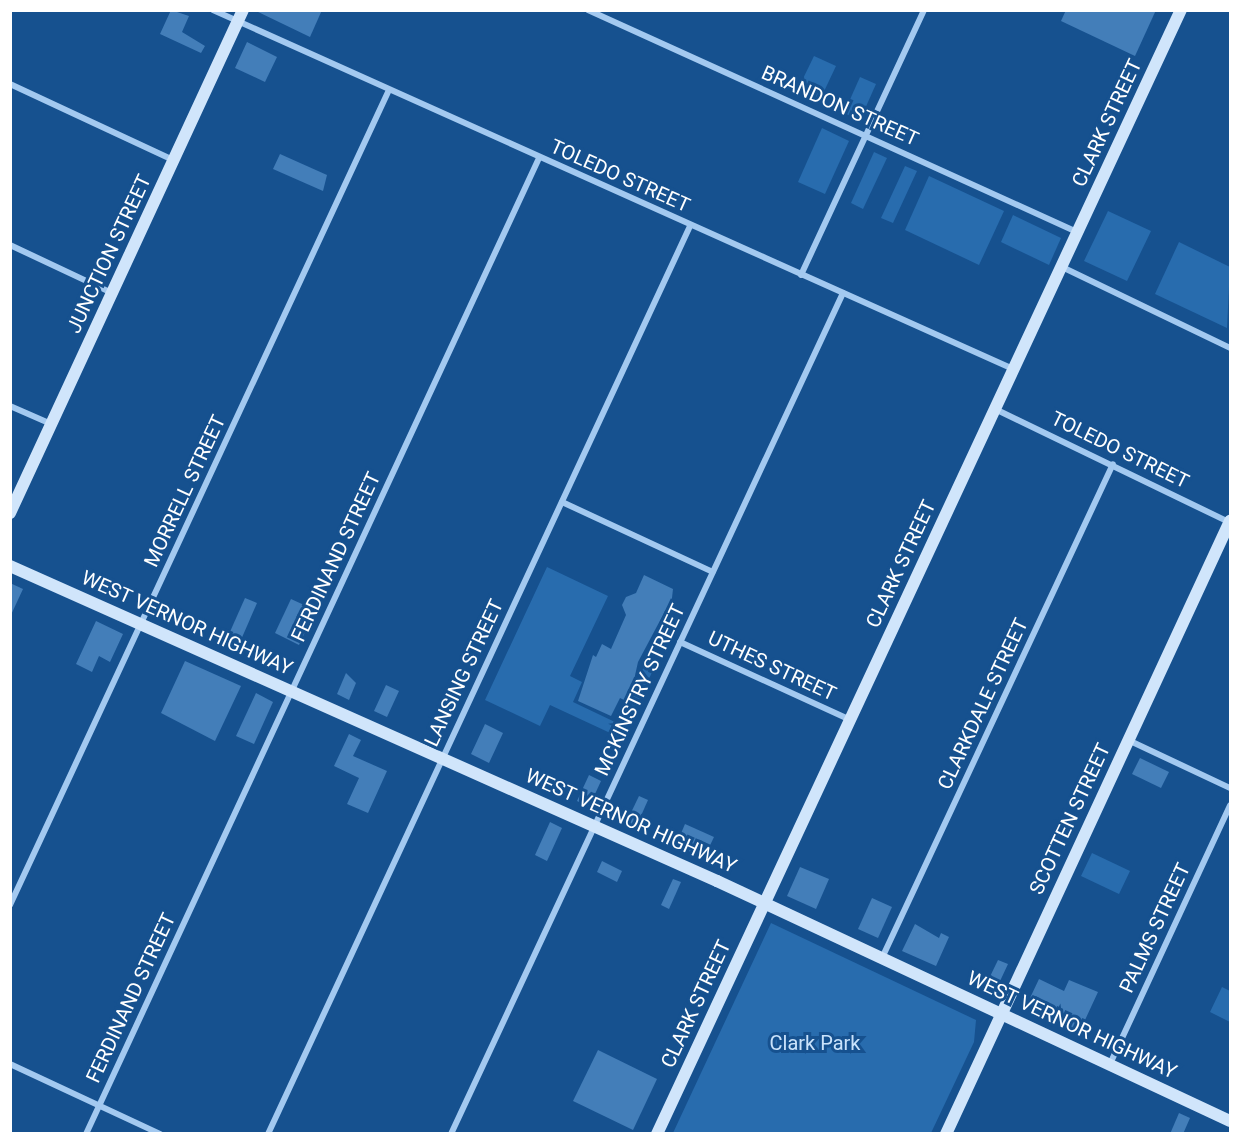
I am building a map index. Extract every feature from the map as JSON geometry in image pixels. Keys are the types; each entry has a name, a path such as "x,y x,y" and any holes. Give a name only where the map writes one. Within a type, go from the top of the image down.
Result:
{"street":[{"name":"TOLEDO STREET","path":"213,10 241,16 389,90 1014,369"},
{"name":"BRANDON STREET","path":"588,10 1078,232"},
{"path":"801,275 924,10"},
{"name":"CLARK STREET","path":"657,1134 1181,10"},
{"name":"JUNCTION STREET","path":"10,513 241,16"},
{"path":"10,84 174,160"},
{"name":"MORRELL STREET","path":"10,905 389,90"},
{"name":"FERDINAND STREET","path":"86,1134 539,158"},
{"name":"LANSING STREET","path":"268,1134 690,226"},
{"path":"10,245 112,293"},
{"path":"1062,267 1230,348"},
{"name":"MCKINSTRY STREET","path":"451,1134 843,293"},
{"path":"10,406 51,424"},
{"name":"TOLEDO STREET","path":"995,409 1230,521"},
{"name":"CLARKDALE STREET","path":"882,958 1113,464"},
{"path":"562,502 713,572"},
{"name":"SCOTTEN STREET","path":"945,1134 1230,521"},
{"name":"WEST VERNOR HIGHWAY","path":"10,566 765,903 1230,1121"},
{"name":"UTHES STREET","path":"680,642 850,720"},
{"path":"1128,740 1230,788"},
{"name":"PALMS STREET","path":"1109,1065 1230,805"},
{"path":"10,1064 160,1134"}],"green space":[{"path":"814,56 836,66 819,102 797,91"},
{"path":"860,77 876,84 860,120 844,113"},
{"path":"822,128 849,141 825,194 798,182"},
{"path":"874,152 887,158 863,209 851,203"},
{"path":"905,166 917,171 893,223 881,218"},
{"path":"929,176 1004,211 979,265 905,230"},
{"path":"1108,211 1151,231 1127,281 1084,261"},
{"path":"1013,215 1061,238 1049,265 1001,242"},
{"path":"1179,242 1230,267 1227,328 1155,294"},
{"path":"547,567 608,596 570,676 582,682 573,702 617,723 646,662 655,666 621,738 550,705 540,726 485,700"},
{"path":"1092,853 1130,871 1119,894 1081,876"},
{"name":"Clark Park","path":"771,923 976,1020 974,1042 931,1133 673,1133"},
{"path":"1222,987 1230,991 1230,1022 1210,1012"}],"building":[{"path":"171,10 189,16 182,32 205,46 201,53 160,34"},
{"path":"254,10 322,10 310,37"},
{"path":"1066,10 1156,10 1135,56 1061,21"},
{"path":"247,42 277,57 265,82 235,68"},
{"path":"280,154 327,175 323,191 273,169"},
{"path":"644,575 673,589 672,598 638,662 632,689 624,700 620,698 611,716 578,701 593,655 596,657 602,644 611,649 626,615 622,605 626,597 636,593"},
{"path":"10,583 23,589 10,617"},
{"path":"245,598 257,603 237,649 225,643"},
{"path":"291,599 315,610 299,645 275,633"},
{"path":"96,621 123,634 110,662 99,656 92,672 76,664"},
{"path":"185,661 241,686 215,741 161,713"},
{"path":"346,673 356,683 349,700 337,694"},
{"path":"386,685 399,691 387,717 374,711"},
{"path":"256,693 273,702 254,744 236,736"},
{"path":"485,724 503,733 489,763 471,754"},
{"path":"349,734 361,740 353,756 387,771 368,813 347,804 359,778 334,766"},
{"path":"1140,758 1169,772 1161,788 1132,774"},
{"path":"589,775 601,781 589,807 577,801"},
{"path":"639,796 648,800 636,827 626,823"},
{"path":"550,822 562,828 547,861 535,855"},
{"path":"685,824 714,837 704,858 676,845"},
{"path":"602,861 622,871 617,882 597,872"},
{"path":"800,867 829,879 816,909 787,896"},
{"path":"673,879 681,882 669,909 661,905"},
{"path":"872,898 892,907 878,938 858,929"},
{"path":"915,924 939,938 941,933 949,937 936,966 902,951"},
{"path":"998,960 1008,964 994,994 984,989"},
{"path":"1039,979 1064,991 1069,980 1098,992 1079,1033 1041,1016 1043,1011 1033,1006 1030,998"},
{"path":"598,1050 657,1079 633,1130 573,1101"},
{"path":"1179,1113 1190,1118 1183,1134 1170,1134"}]}
